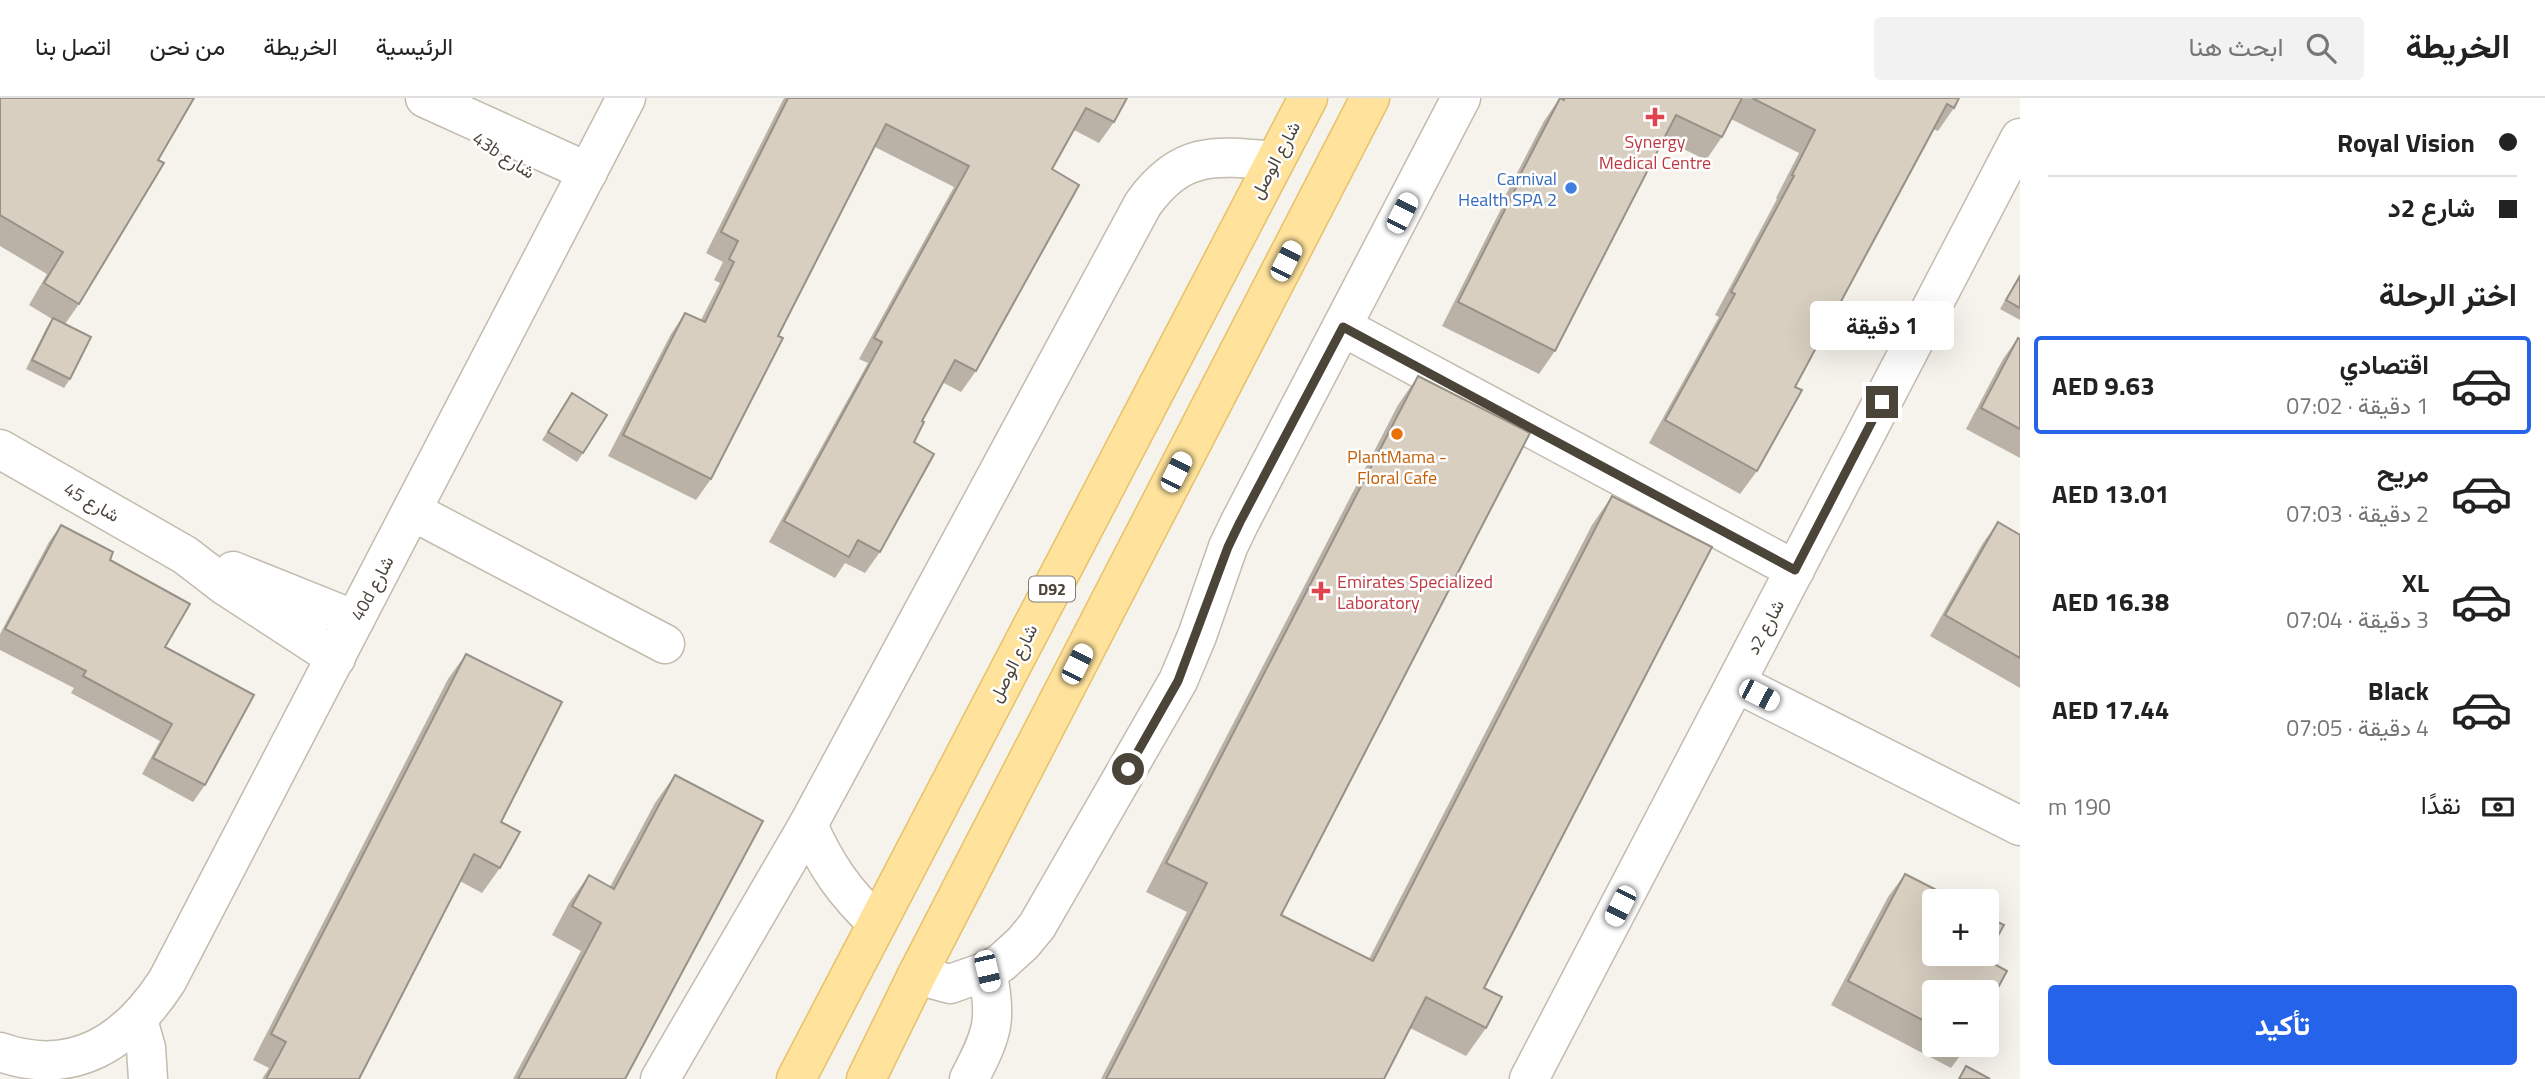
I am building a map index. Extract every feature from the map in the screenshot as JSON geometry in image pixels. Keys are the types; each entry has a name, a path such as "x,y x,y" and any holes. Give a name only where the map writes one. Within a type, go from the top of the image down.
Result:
{"main road":[{"name":"شارع الوصل","path":"796,1079 1308,98"},
{"path":"866,1079 917,975 1370,98"}],"street":[{"name":"40d شارع","path":"0,1052 50,1060 88,1054 115,1040 138,1020 167,981 626,98"},
{"path":"917,975 950,984 987,971 1023,943 1037,926 1166,702 1188,659 1234,534 1461,98"},
{"name":"43b شارع","path":"431,101 499,130 581,186"},
{"name":"شارع 2د","path":"1529,1079 2020,138"},
{"path":"660,1079 808,825 1143,204 1154,188 1169,175 1195,162 1224,156 1274,161"},
{"path":"1343,327 1795,570"},
{"name":"شارع 45","path":"0,449 185,555 217,580 336,658"},
{"path":"412,511 665,644"},
{"name":"شارع 45","path":"185,555 247,576 355,620"},
{"path":"1736,683 2020,826"},
{"path":"808,825 820,853 836,879 877,923"},
{"path":"970,1079 985,1049 993,1017 987,971"},
{"path":"138,1020 146,1048 148,1079"}],"building":[{"path":"0,98 194,98 158,160 164,163 79,304 44,283 63,252 0,215"},
{"path":"788,98 1127,98 1114,122 1086,108 1052,169 1079,185 976,371 955,360 922,421 924,422 914,442 934,454 880,552 858,540 849,557 784,521 882,342 874,338 969,166 886,124 778,336 783,338 711,479 623,435 685,313 705,322 734,262 729,259 738,241 721,232"},
{"path":"1560,98 1742,98 1722,137 1676,115 1555,351 1458,302"},
{"path":"1752,98 1959,98 1954,108 1947,104 1795,387 1802,390 1757,471 1665,420 1735,294 1731,292 1794,176 1792,175 1815,130"},
{"path":"2020,276 2020,308 2006,300"},
{"path":"53,318 91,337 70,379 32,360"},
{"path":"2018,338 2020,339 2020,429 1981,408"},
{"path":"1418,376 1530,433 1281,915 1373,961 1612,496 1712,547 1484,988 1502,997 1486,1028 1426,997 1384,1079 1106,1079 1207,883 1166,863"},
{"path":"572,393 607,415 583,453 548,432"},
{"path":"1998,522 2020,535 2020,658 1945,615"},
{"path":"61,525 113,552 110,560 190,604 165,647 254,695 205,785 153,758 172,724 83,676 86,671 5,629"},
{"path":"466,654 562,702 501,822 520,832 500,868 474,854 359,1079 266,1079 286,1042 271,1034"},
{"path":"675,775 763,821 625,1079 518,1079 601,923 572,906 589,875 614,889"},
{"path":"1905,874 1934,889 1922,889 1922,966 1998,966 2007,971 1999,986 1999,980 1922,980 1922,1020 1848,981"},
{"path":"1966,1066 1990,1079 1959,1079"}],"place":[{"name":"Synergy Medical Centre","path":"1655,117"},
{"name":"Carnival Health SPA 2","path":"1571,188"},
{"name":"PlantMama - Floral Cafe","path":"1397,434"},
{"name":"Emirates Specialized Laboratory","path":"1321,591"}],"route":[{"path":"1128,769 1178,681 1240,522 1343,327 1795,570 1882,402"}]}
